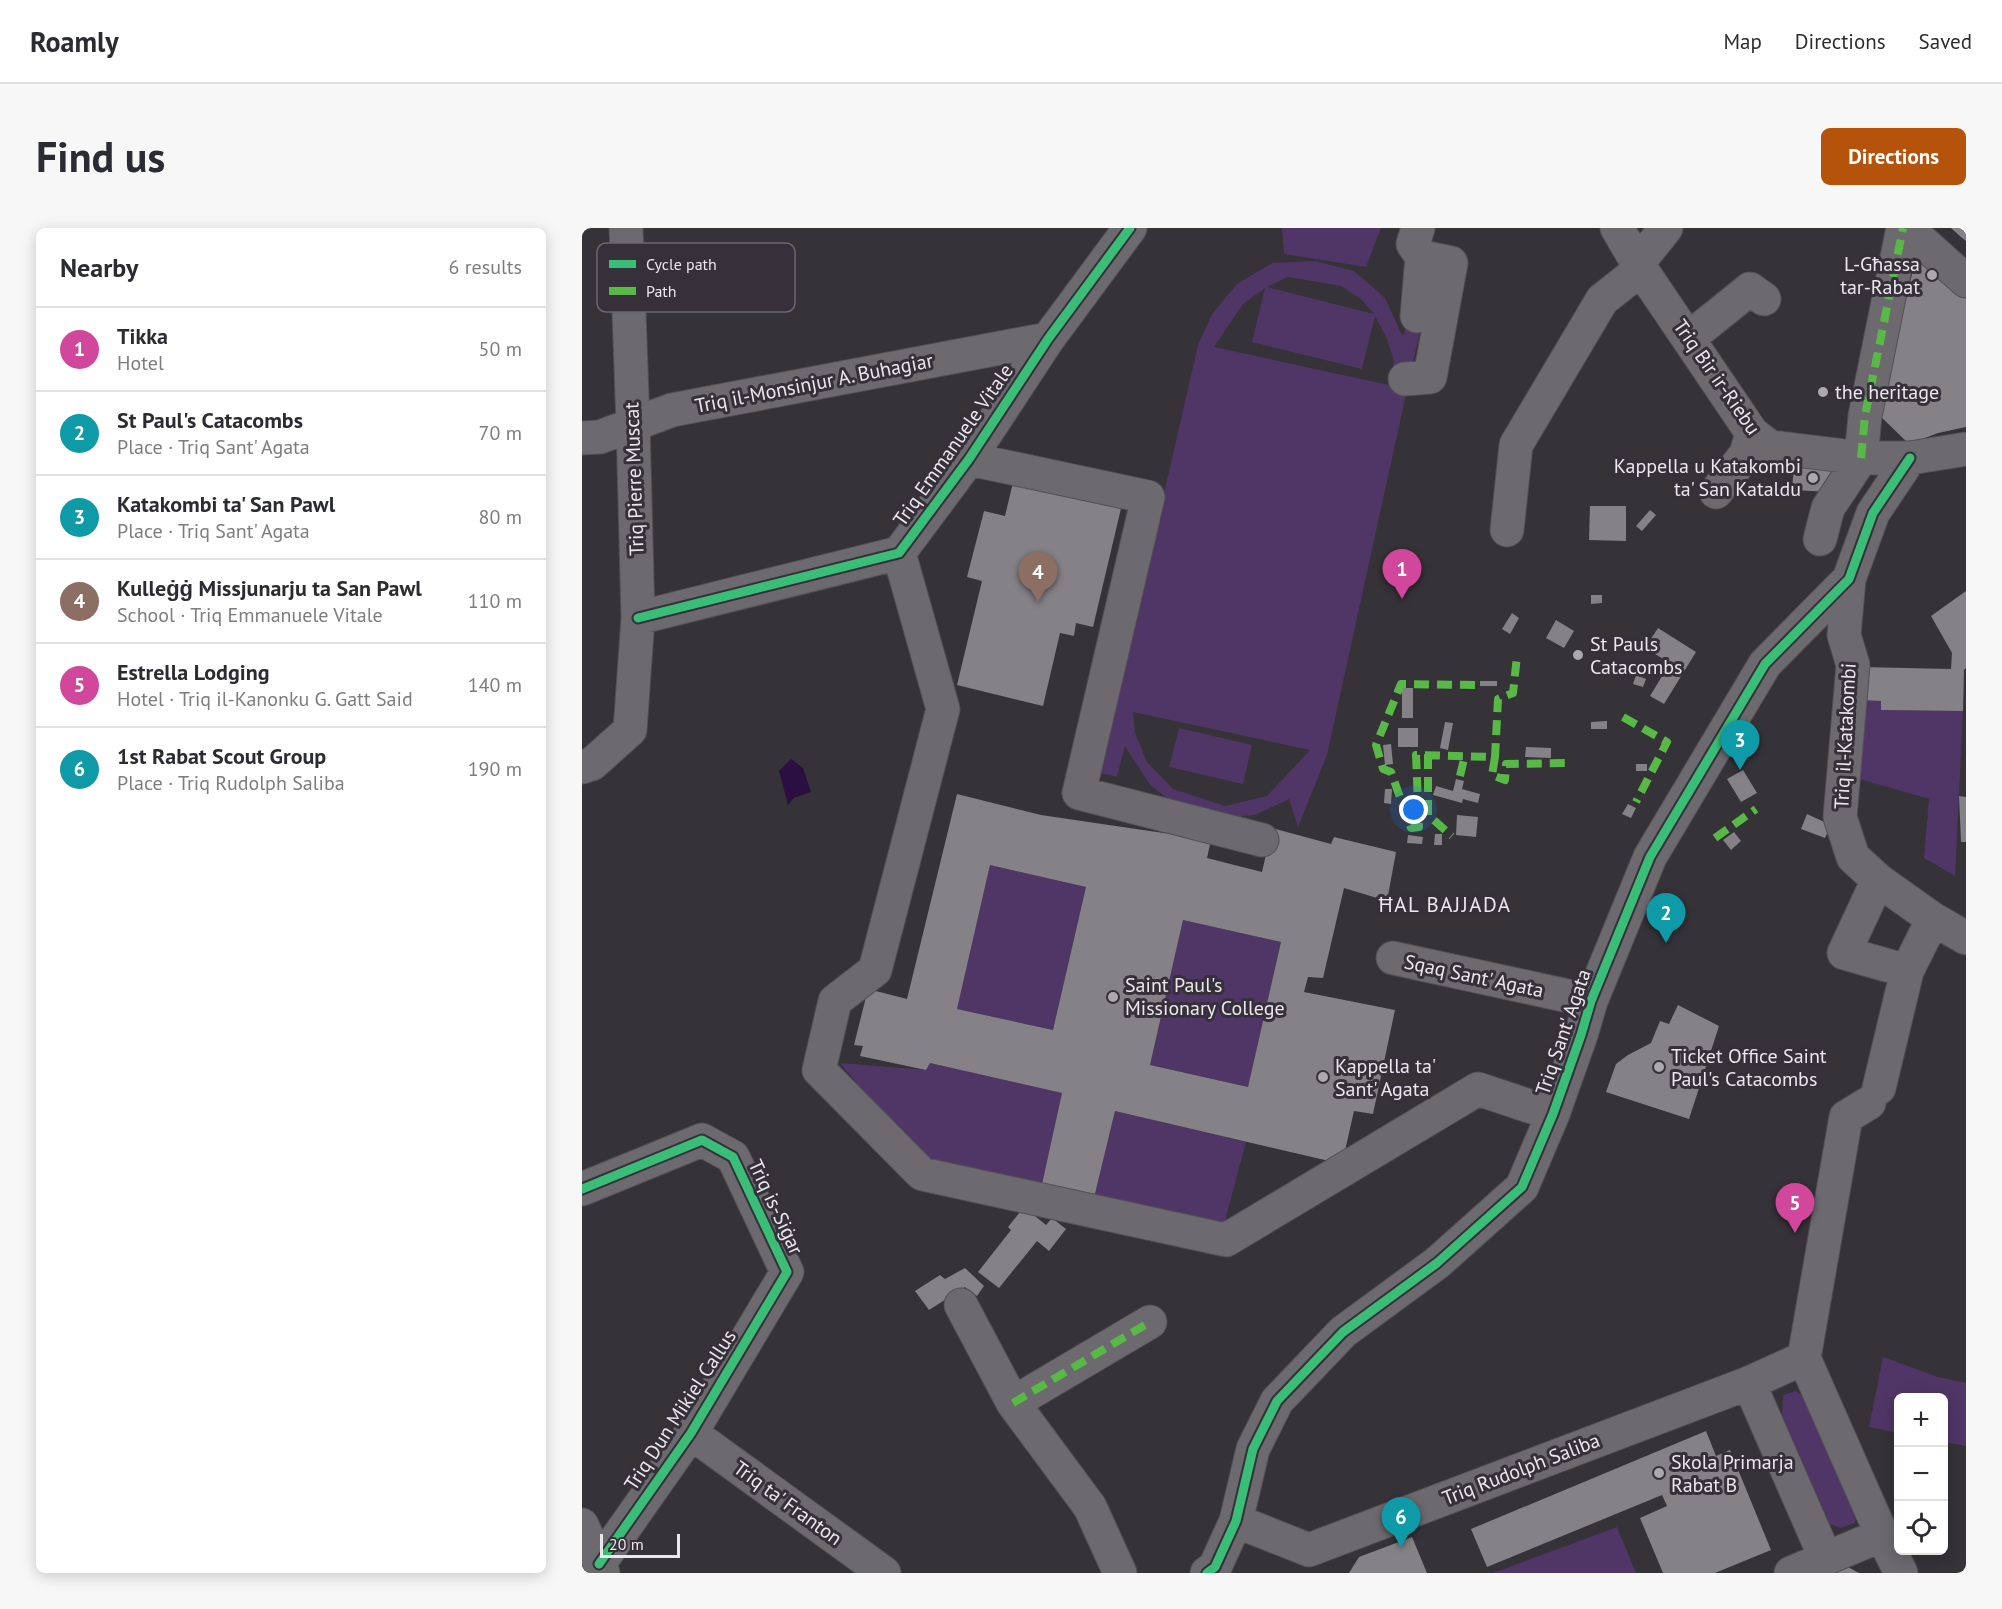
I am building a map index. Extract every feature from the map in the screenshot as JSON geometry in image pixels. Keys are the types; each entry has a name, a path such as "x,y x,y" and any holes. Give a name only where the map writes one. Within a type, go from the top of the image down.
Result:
{"street":[{"name":"Triq Pierre Muscat","path":"626,228 627,243"},
{"name":"Triq Emmanuele Vitale","path":"638,618 899,553 969,459 1048,339 1131,228"},
{"name":"Triq Bir ir-Riebu","path":"1617,228 1752,434 1770,447 1861,458 1910,458 1966,449"},
{"path":"1507,530 1516,445 1602,300 1640,266 1666,228"},
{"path":"1820,539 1827,508 1861,458 1865,416 1905,228 1966,281"},
{"path":"1417,316 1420,243"},
{"path":"1405,379 1430,377 1451,263 1420,243"},
{"path":"1689,338 1750,290 1764,299"},
{"name":"Triq Pierre Muscat","path":"582,767 592,764 630,730 638,618 629,312"},
{"name":"Triq il-Monsinjur A. Buhagiar","path":"582,438 600,437 672,410 1048,339"},
{"path":"1716,492 1746,454 1752,434"},
{"name":"Triq Sant' Agata","path":"1207,1573 1215,1567 1236,1521 1253,1449 1277,1401 1343,1332 1437,1263 1522,1187 1553,1114 1591,1001 1650,857 1765,663 1849,579 1858,513 1910,458"},
{"path":"969,459 1148,497 1079,793 1262,840"},
{"path":"899,553 943,709 875,970 835,1001 819,1070 922,1174 1226,1240 1478,1089 1553,1114"},
{"name":"Triq il-Katakombi","path":"1849,579 1844,634 1852,665 1840,817 1853,857 1878,880 1933,920 1966,938"},
{"path":"1878,880 1844,953 1907,971"},
{"path":"1901,1573 1804,1358 1846,1117 1874,1095 1907,971 1933,920"},
{"name":"Sqaq Sant' Agata","path":"1393,958 1591,1001"},
{"name":"Triq is-Siġar","path":"582,1190 702,1140 734,1157 787,1272"},
{"name":"Triq Dun Mikiel Callus","path":"601,1569 691,1433 787,1272"},
{"path":"961,1305 1012,1403 1090,1507 1120,1573"},
{"path":"1012,1403 1150,1322"},
{"name":"Triq Rudolph Saliba","path":"1236,1521 1310,1561 1749,1383 1804,1358"},
{"path":"1749,1383 1826,1559"},
{"name":"Triq ta' Franton","path":"691,1433 884,1573"},
{"path":"582,1525 601,1569"},
{"path":"1791,1573 1882,1535"}],"shaded area":[{"path":"1282,228 1381,228 1366,267 1284,254"},
{"path":"1315,261 1354,271 1385,298 1403,337 1409,315 1423,317 1327,755 1298,827 1289,799 1255,815 1222,818 1177,806 1150,785 1125,746 1117,777 1100,773 1198,345 1212,314 1237,284 1272,263","holes":["1288,277 1341,286 1361,299 1374,314 1267,287","1265,288 1252,342 1362,369 1375,316 1387,339 1394,361 1389,385 1214,347 1243,304","1133,712 1310,750 1267,796 1225,806 1173,789 1147,762 1135,733"]},
{"path":"1860,700 1881,701 1881,710 1963,711 1955,876 1924,858 1929,799 1853,777"},
{"path":"1179,728 1252,745 1243,784 1169,767"},
{"path":"791,759 803,768 811,792 794,798 788,805 779,771"},
{"path":"990,865 1086,887 1053,1030 957,1009"},
{"path":"1183,920 1281,942 1248,1087 1150,1065"},
{"path":"840,1063 926,1070 930,1063 1062,1093 1040,1193 928,1168"},
{"path":"1115,1111 1246,1142 1225,1221 1213,1231 1093,1202"},
{"path":"1883,1357 1938,1377 1966,1383 1966,1446 1948,1443 1948,1393 1894,1393 1894,1432 1869,1427"},
{"path":"1796,1391 1813,1403 1857,1508 1855,1523 1841,1528 1830,1524 1782,1415 1783,1395"},
{"path":"1617,1527 1636,1573 1493,1573"}],"building":[{"path":"1951,228 1966,228 1966,241 1961,237"},
{"path":"1931,260 1966,296 1966,427 1938,433 1909,444 1876,412 1879,411 1914,266"},
{"name":"Kappella u Katakombi ta' San Kataldu","path":"1794,465 1833,467 1832,492 1792,490"},
{"path":"1015,474 1123,500 1093,627 1076,623 1074,636 1060,633 1043,706 957,685 982,581 967,577 984,511 1005,516"},
{"path":"1590,506 1626,506 1626,541 1589,540"},
{"path":"1650,510 1656,515 1642,531 1636,526"},
{"path":"1966,591 1966,668 1964,670 1963,711 1881,710 1881,701 1860,700 1861,667 1951,669 1952,653 1931,616"},
{"path":"1591,595 1602,595 1602,603 1591,604"},
{"path":"1512,613 1519,618 1510,634 1502,629"},
{"path":"1556,620 1574,631 1564,648 1546,638"},
{"path":"1658,628 1696,652 1664,704 1650,696 1670,663 1645,648"},
{"path":"1636,675 1646,679 1643,687 1633,684"},
{"path":"1480,681 1497,681 1497,686 1480,686"},
{"path":"1402,688 1413,688 1413,718 1402,718"},
{"path":"1607,721 1607,729 1591,729 1591,722"},
{"path":"1445,722 1453,723 1448,750 1440,748"},
{"path":"1398,728 1418,728 1418,747 1398,747"},
{"path":"1391,744 1393,764 1385,765 1383,745"},
{"path":"1526,747 1551,748 1551,758 1525,757"},
{"path":"1636,764 1647,764 1647,771 1636,771"},
{"path":"1743,770 1757,793 1741,802 1727,779"},
{"path":"1456,779 1464,781 1462,789 1480,794 1478,803 1463,799 1462,803 1433,795 1436,786 1453,791"},
{"path":"1385,789 1392,789 1391,804 1384,803"},
{"name":"Saint Paul's Missionary College","path":"957,794 1041,815 1211,840 1207,858 1262,872 1272,828 1331,844 1334,837 1396,852 1387,901 1344,888 1323,978 1308,977 1304,992 1395,1010 1373,1114 1354,1111 1342,1164 1115,1111 1093,1202 1040,1193 1062,1093 930,1063 926,1070 860,1056 863,1046 854,1045 868,989 907,999","holes":["990,865 1086,887 1053,1030 957,1009","1183,920 1281,942 1248,1087 1150,1065"]},
{"path":"1959,796 1966,797 1966,842 1961,842"},
{"path":"1628,804 1636,808 1631,818 1622,814"},
{"path":"1807,814 1831,825 1825,838 1801,829"},
{"path":"1457,815 1478,817 1476,837 1456,835"},
{"path":"1734,832 1741,841 1731,850 1723,840"},
{"path":"1435,834 1442,834 1442,845 1434,845"},
{"path":"1408,835 1423,837 1422,844 1407,843"},
{"path":"1678,1005 1719,1026 1689,1119 1606,1092 1616,1064 1651,1043 1660,1021 1669,1024"},
{"path":"1024,1207 1046,1225 1052,1218 1066,1229 1049,1251 1037,1241 999,1288 978,1272 1011,1230 1008,1227"},
{"path":"965,1268 984,1286 977,1296 965,1287 929,1310 915,1291 940,1275 945,1279"},
{"path":"1706,1431 1716,1456 1730,1450 1771,1550 1715,1573 1663,1573 1640,1518 1667,1506 1662,1495 1487,1567 1471,1529"},
{"path":"1412,1537 1427,1573 1349,1573 1359,1557"},
{"path":"1848,1567 1859,1573 1834,1573"}],"marked path":[{"path":"1861,458 1865,416 1903,228"},
{"path":"1475,685 1401,684 1376,745 1383,769 1391,772 1411,828 1419,827 1416,755 1495,757 1498,699 1513,693 1517,656"},
{"path":"1623,717 1667,742 1636,802"},
{"path":"1428,754 1428,815 1452,836"},
{"path":"1460,776 1465,755"},
{"path":"1495,757 1492,775 1505,780 1506,764 1569,763"},
{"path":"1715,838 1756,809"},
{"path":"1013,1403 1150,1322"}],"cycle path":[{"path":"638,618 899,553 969,459 1048,339 1130,228"},
{"path":"1207,1573 1215,1567 1236,1521 1253,1449 1277,1401 1343,1332 1437,1263 1522,1187 1553,1114 1591,1001 1650,857 1765,664 1849,579 1873,513 1910,458"},
{"path":"582,1189 702,1140 733,1157 787,1272 691,1433 599,1564"}],"place":[{"name":"L-Għassa tar-Rabat","path":"1932,275"},
{"name":"the heritage","path":"1823,392"},
{"name":"Kappella u Katakombi ta' San Kataldu","path":"1813,478"},
{"name":"Tikka","path":"1402,599"},
{"name":"Kulleġġ Missjunarju ta San Pawl","path":"1038,602"},
{"name":"St Pauls Catacombs","path":"1578,655"},
{"name":"Katakombi ta' San Pawl","path":"1740,770"},
{"name":"St Paul's Catacombs","path":"1666,943"},
{"name":"Saint Paul's Missionary College","path":"1113,997"},
{"name":"Ticket Office Saint Paul's Catacombs","path":"1659,1067"},
{"name":"Kappella ta' Sant' Agata","path":"1323,1077"},
{"name":"Estrella Lodging","path":"1795,1233"},
{"name":"Skola Primarja Rabat B","path":"1659,1473"},
{"name":"1st Rabat Scout Group","path":"1401,1547"}],"district":[{"name":"ĦAL BAJJADA","path":"1445,904"}]}
